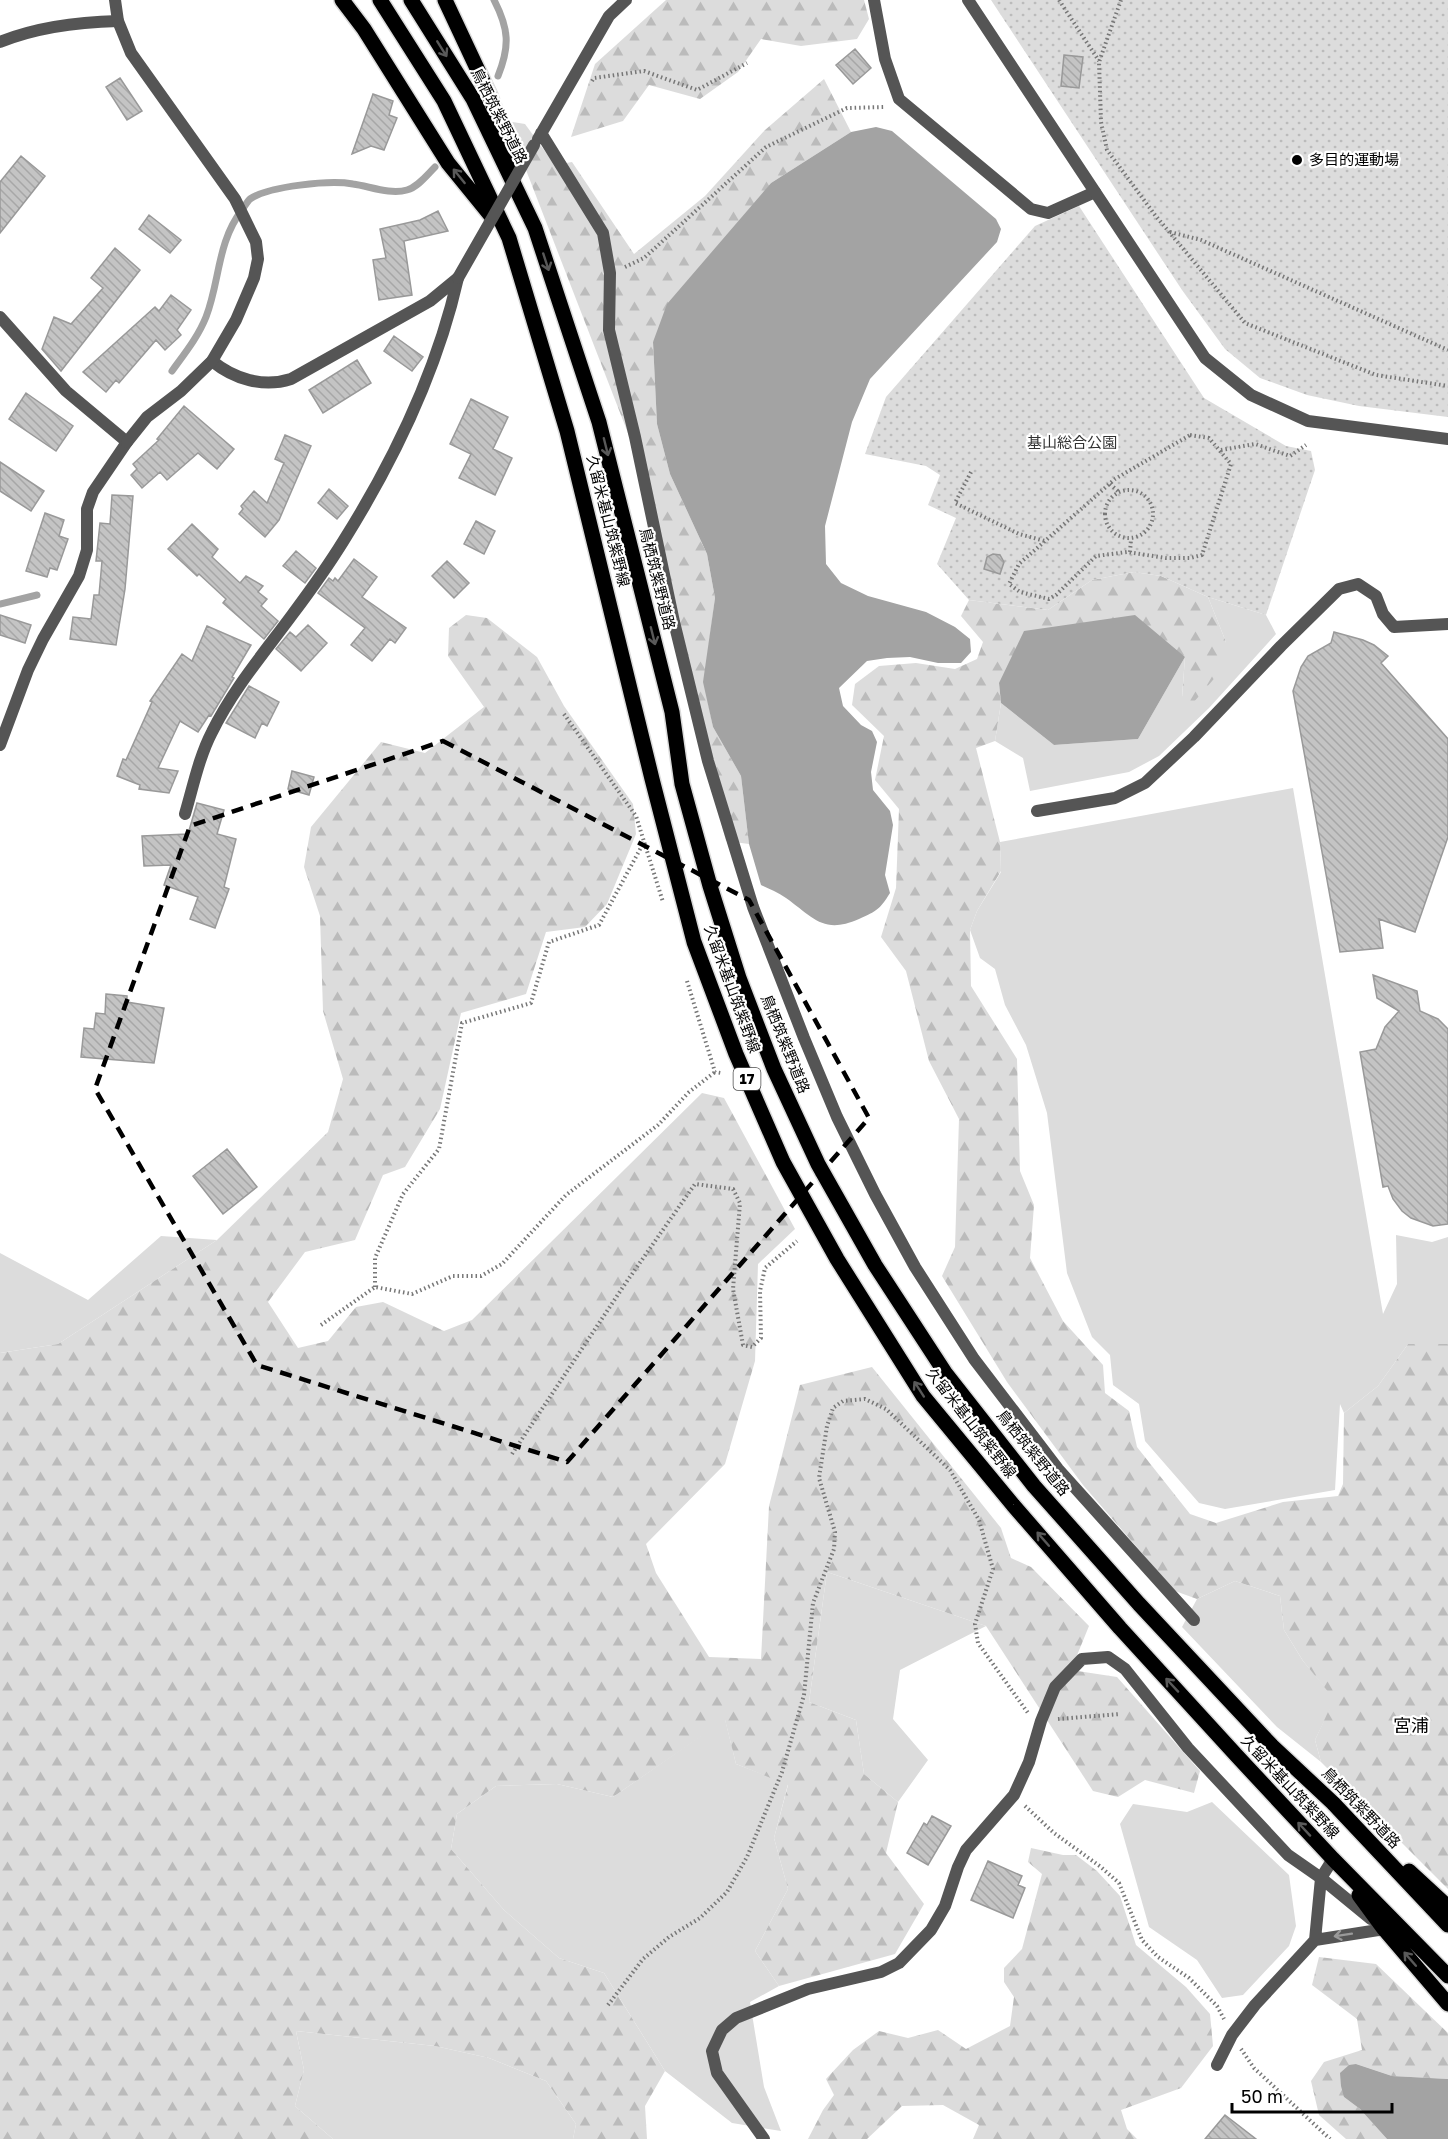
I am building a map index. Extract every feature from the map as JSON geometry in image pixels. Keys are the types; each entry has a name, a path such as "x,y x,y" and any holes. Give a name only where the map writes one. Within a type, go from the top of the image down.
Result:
{"main road":[{"path":"342,0 364,29 448,163 509,238"},
{"name":"久留米基山筑紫野線","path":"380,0 444,101 509,238 567,431 694,942 736,1054 783,1162 837,1259 923,1395 1013,1505 1120,1629 1333,1859 1448,1976"},
{"name":"鳥栖筑紫野道路","path":"411,0 473,99 535,228 599,422 672,712 682,784 710,886 739,978 774,1069 818,1164 875,1265 946,1374 1034,1486 1139,1604 1272,1746 1333,1803 1448,1925"},
{"path":"445,0 490,96 535,228"},
{"path":"1333,1803 1448,1906"},
{"path":"1333,1859 1384,1929 1448,2004"}],"street":[{"path":"0,745 28,670 79,576 87,550 87,509 93,492 147,417 182,391 212,361 236,320 254,278 258,259 256,242 235,199 131,53 118,21 115,0"},
{"path":"185,814 212,730 251,667 292,615 343,541 386,465 419,396 448,321 458,278 609,16 626,0"},
{"path":"874,0 885,60 899,99 1031,209 1048,213 1095,192"},
{"path":"968,0 1206,358 1251,395 1308,421 1448,439"},
{"path":"0,42 16,35 85,22 118,21"},
{"path":"541,134 603,233 610,273 609,330 635,437 674,621 708,760 753,907 837,1117 875,1194 915,1267 974,1359 1058,1469 1194,1620"},
{"path":"212,361 225,372 248,380 275,384 291,379 430,301 458,278"},
{"path":"0,317 66,391 127,442"},
{"path":"1037,811 1115,798 1145,783 1194,737 1338,589 1358,584 1376,596 1383,614 1394,627 1448,624"},
{"path":"764,2139 717,2073 712,2051 722,2030 736,2018 808,1989 881,1972 899,1963 931,1930 945,1906 966,1850 1014,1795 1029,1762 1041,1721 1055,1687 1082,1659 1108,1657 1125,1669 1188,1748 1288,1855 1321,1878 1384,1929"},
{"path":"1217,2065 1232,2035 1255,2005 1315,1940 1321,1878 1333,1859"},
{"path":"1315,1940 1401,1926"}],"path":[{"path":"1059,0 1099,62"},
{"path":"1121,0 1099,62 1101,122 1107,150 1168,231 1245,323 1376,375 1448,386"},
{"path":"588,88 594,78 644,71 697,90 747,63"},
{"path":"610,273 644,258 766,147 847,108 883,108 899,99"},
{"path":"1168,231 1201,240 1448,350"},
{"path":"1190,435 1209,438 1231,464 1202,555 1190,558 1166,558 1130,552 1096,556 1049,599 1020,592 1009,584 1019,564 1110,483 1190,435"},
{"path":"1221,450 1255,444 1290,456 1306,445"},
{"path":"971,472 955,503 1019,534 1045,541"},
{"path":"1110,483 1119,492"},
{"path":"1132,490 1147,497 1154,512 1150,528 1145,534 1131,539 1116,535 1106,524 1106,507 1119,492 1132,490"},
{"path":"1130,552 1131,539"},
{"path":"564,714 636,816 664,908"},
{"path":"375,1287 375,1258 403,1194 439,1149 462,1023 531,1003 549,942 599,925 644,842"},
{"path":"685,973 715,1072"},
{"path":"321,1325 375,1287 412,1294 453,1276 481,1276 502,1264 567,1195 658,1125 689,1092 715,1072 721,1073"},
{"path":"512,1454 625,1284 695,1184 733,1189 740,1203 733,1289 743,1345 752,1347 761,1338 760,1292 765,1268 797,1241"},
{"path":"608,2005 643,1959 669,1937 700,1918 727,1892 747,1857 782,1772 804,1695 813,1604 834,1549 835,1532 819,1478 827,1425 833,1408 843,1401 865,1399 886,1409 950,1470 979,1520 993,1569 975,1624 978,1643 1027,1712 1041,1721 1120,1714"},
{"path":"1014,1795 1054,1833 1119,1883 1142,1940 1158,1957 1189,1977 1217,2006 1232,2035 1254,2068 1330,2139"}],"highlighted area":[{"path":"443,741 749,900 869,1118 567,1462 257,1365 95,1089 190,826"}],"green space":[{"path":"666,0 864,0 869,19 857,39 801,46 761,39 738,72 700,99 649,85 623,121 571,137 595,64"},
{"path":"991,0 1448,0 1448,417 1359,406 1307,395 1260,378 1225,349 1182,290"},
{"path":"824,79 851,132 771,183 653,342 657,424 670,474 707,554 715,598 704,682 713,727 741,776 749,844 726,841 670,629 631,441 507,121 525,124 555,165 572,162 634,254 705,196 765,130"},
{"name":"基山総合公園","path":"1079,206 1204,398 1286,446 1311,451 1315,470 1266,615 1208,597 1161,576 1134,572 1092,580 1048,610 969,600 937,564 956,518 928,505 940,475 926,466 865,454 886,397 1035,226"},
{"path":"1134,572 1161,576 1208,597 1226,642 1219,673 1193,703 1182,698 1185,657 999,683 1001,703 995,741 976,748 1000,842 1001,871 977,911 970,930 971,986 1017,1059 1020,1171 1034,1205 1030,1258 1063,1321 1103,1365 1105,1393 1129,1411 1137,1447 1190,1514 1216,1523 1283,1502 1338,1496 1343,1484 1344,1413 1378,1386 1408,1344 1448,1344 1448,1889 1321,1762 1315,1740 1334,1699 1303,1661 1284,1630 1280,1596 1235,1581 1197,1599 1175,1591 1083,1485 1007,1382 942,1276 955,1247 959,1119 929,1061 906,971 881,937 896,888 899,809 875,780 884,736 852,705 855,684 879,666 916,663 955,669 977,659 983,642 961,616 969,600 1048,610 1092,580"},
{"path":"1208,597 1266,615 1276,634 1209,708 1159,756 1129,772 1030,791 1023,758 995,741 1001,703 1054,745 1138,739 1185,657 1182,697 1226,642"},
{"path":"466,615 487,618 537,657 564,706 633,804 636,834 607,904 585,927 546,932 526,994 461,1013 440,1109 405,1167 383,1175 355,1240 305,1252 268,1302 298,1348 328,1341 356,1307 383,1302 444,1331 472,1320 702,1093 724,1098 795,1229 758,1264 755,1361 725,1464 646,1544 656,1573 709,1657 761,1659 769,1506 800,1385 872,1367 1001,1528 1011,1558 1031,1567 1089,1626 1071,1670 1117,1677 1200,1771 1194,1793 1145,1780 1118,1797 1093,1791 986,1626 827,1572 809,1702 856,1720 864,1774 898,1802 886,1853 924,1904 895,1954 779,1986 755,1951 788,1889 774,1838 788,1785 736,1764 725,1720 613,1797 557,1784 496,1786 457,1814 451,1849 504,1910 559,1958 604,1973 665,2071 645,2106 647,2139 573,2139 576,2124 546,2081 489,2058 435,2046 296,2031 304,2070 295,2106 333,2139 0,2139 0,1353 58,1344 217,1240 328,1132 343,1079 323,1011 320,916 304,867 311,827 381,742 425,753 484,707 448,656 449,628"},
{"path":"1293,788 1383,1314 1397,1284 1396,1235 1432,1242 1448,1237 1448,1344 1408,1344 1378,1386 1344,1413 1340,1404 1335,1490 1225,1509 1199,1503 1145,1441 1139,1404 1113,1385 1110,1355 1092,1337 1067,1273 1047,1113 1026,1045 1005,1005 995,969 980,958 970,930 977,911 1001,872 1000,842"},
{"path":"161,1236 217,1240 58,1344 0,1353 0,1253 88,1300"},
{"path":"827,1572 986,1626 900,1670 893,1719 928,1760 898,1802 864,1774 856,1720 809,1702"},
{"path":"1235,1581 1280,1596 1284,1630 1303,1661 1335,1699 1315,1740 1321,1762 1277,1727 1182,1627 1197,1599"},
{"path":"725,1719 736,1764 788,1784 774,1838 788,1889 755,1951 779,1986 750,2002 764,2087 781,2131 732,2123 665,2071 604,1973 559,1958 504,1910 451,1849 457,1814 496,1786 557,1784 613,1797"},
{"path":"1212,1802 1289,1875 1296,1926 1289,1946 1243,1995 1222,1998 1197,1960 1149,1927 1120,1824 1133,1804 1187,1812"},
{"path":"1031,1848 1063,1855 1076,1855 1097,1871 1120,1896 1136,1945 1186,1987 1210,2014 1213,2046 1181,2088 1121,2110 1127,2129 1137,2139 973,2139 979,2125 943,2105 902,2106 867,2139 808,2139 823,2110 834,2095 826,2079 853,2050 879,2031 908,2038 938,2030 966,2049 1010,2026 1014,1997 1004,1982 1004,1968 1022,1949 1042,1874 1028,1862"},
{"path":"1319,1957 1376,1964 1448,2033 1448,2079 1392,2076 1356,2064 1344,2097 1360,2109 1387,2139 1346,2139 1319,2115 1311,2081 1324,2062 1362,2050 1357,2019 1312,1985"},
{"path":"296,2031 435,2046 489,2058 546,2081 576,2124 573,2139 333,2139 295,2106 304,2070"}],"shaded area":[{"path":"876,127 892,131 996,219 1001,229 997,242 870,379 852,422 825,526 826,564 841,583 868,596 926,612 955,627 970,639 971,652 961,663 938,663 910,657 867,661 839,688 843,706 861,725 872,731 877,742 871,772 873,790 890,811 893,825 885,875 890,893 881,906 874,911 859,919 836,925 819,922 783,896 761,885 749,844 741,776 713,727 703,682 715,598 707,554 670,474 657,424 653,342 667,304 771,183 851,132"},
{"path":"1135,615 1185,657 1138,739 1054,745 1001,703 999,683 1024,631"},
{"path":"1356,2064 1392,2076 1448,2079 1448,2139 1387,2139 1360,2109 1344,2097 1340,2073 1349,2065"}],"building":[{"path":"855,49 871,68 853,84 836,65"},
{"path":"1064,55 1083,57 1079,88 1061,86"},
{"path":"120,78 142,111 127,120 106,87"},
{"path":"373,94 393,101 389,115 397,118 384,150 371,146 352,154"},
{"path":"21,156 45,176 0,233 0,182"},
{"path":"438,211 448,231 404,241 412,295 379,300 373,260 386,258 380,229 420,220"},
{"path":"149,215 181,240 170,253 139,229"},
{"path":"115,248 140,270 61,371 42,349 54,317 71,324 103,288 91,278"},
{"path":"171,295 191,310 177,330 181,335 165,350 156,340 119,383 116,380 106,392 83,372 155,307 159,311"},
{"path":"394,336 423,357 412,371 384,351"},
{"path":"357,360 371,383 323,413 309,390"},
{"path":"26,393 73,426 56,451 9,419"},
{"path":"471,399 508,417 493,449 512,458 495,495 459,478 471,454 450,444"},
{"path":"184,406 234,449 217,469 198,453 167,480 160,472 142,488 131,475 137,469 133,464 159,440 157,439"},
{"path":"285,435 311,446 279,520 265,537 239,514 243,509 241,506 254,491 267,503 284,463 275,459"},
{"path":"0,462 44,491 31,511 0,491"},
{"path":"329,489 348,506 337,519 318,503"},
{"path":"112,495 133,496 125,589 116,645 70,639 73,617 91,619 94,595 99,595 102,561 96,561 100,523 110,524"},
{"path":"45,513 64,520 59,536 68,539 57,570 50,568 47,577 26,571"},
{"path":"476,521 495,531 484,554 464,544"},
{"path":"192,524 218,549 212,557 240,583 246,576 263,586 258,592 267,599 261,606 278,621 264,639 223,603 226,599 168,549"},
{"path":"296,551 316,568 305,583 283,566"},
{"path":"993,554 1000,555 1004,562 1000,574 984,569 987,557"},
{"path":"354,559 377,577 362,597 406,628 395,643 390,639 372,661 351,645 365,628 318,593 329,578 333,581 335,578 338,581"},
{"path":"447,561 469,583 454,598 432,576"},
{"path":"0,615 31,625 25,643 0,635"},
{"path":"308,625 327,643 301,671 276,649 290,632 296,637"},
{"path":"207,626 251,645 211,716 209,715 198,732 180,721 158,768 178,771 169,793 139,789 140,785 117,776 123,759 126,760 152,702 150,701 182,654 192,661"},
{"path":"1334,632 1363,640 1388,656 1381,663 1448,739 1448,837 1415,932 1379,919 1383,948 1340,952 1293,691 1301,667 1308,656 1331,643"},
{"path":"249,686 279,702 267,726 262,723 255,738 226,723"},
{"path":"292,771 314,777 309,795 288,789"},
{"path":"197,803 224,810 217,834 236,839 224,887 229,889 215,928 190,919 198,897 164,885 171,865 144,866 142,836 188,834"},
{"path":"1373,975 1417,991 1420,1011 1438,1019 1448,1029 1448,1224 1433,1226 1411,1218 1393,1199 1388,1186 1383,1187 1360,1052 1376,1049 1385,1027 1399,1011 1377,998"},
{"path":"106,994 127,996 127,1002 164,1008 154,1063 81,1057 84,1028 94,1029 96,1013 105,1014"},
{"path":"227,1149 257,1187 223,1214 193,1176"},
{"path":"932,1816 951,1826 928,1865 907,1853 924,1823 927,1825"},
{"path":"988,1861 1022,1876 1018,1885 1025,1888 1013,1918 971,1900"},
{"path":"1225,2115 1256,2139 1205,2139"}],"waterway":[{"path":"494,0 503,20 506,38 505,56 498,76"},
{"path":"172,371 203,324 211,303 223,248 234,222 250,199 259,194 285,187 315,184 343,183 387,191 407,190 415,186 435,167"},
{"path":"0,604 37,595"}],"place":[{"name":"多目的運動場","path":"1297,160"}],"district":[{"name":"宮浦","path":"1411,1726"}]}
